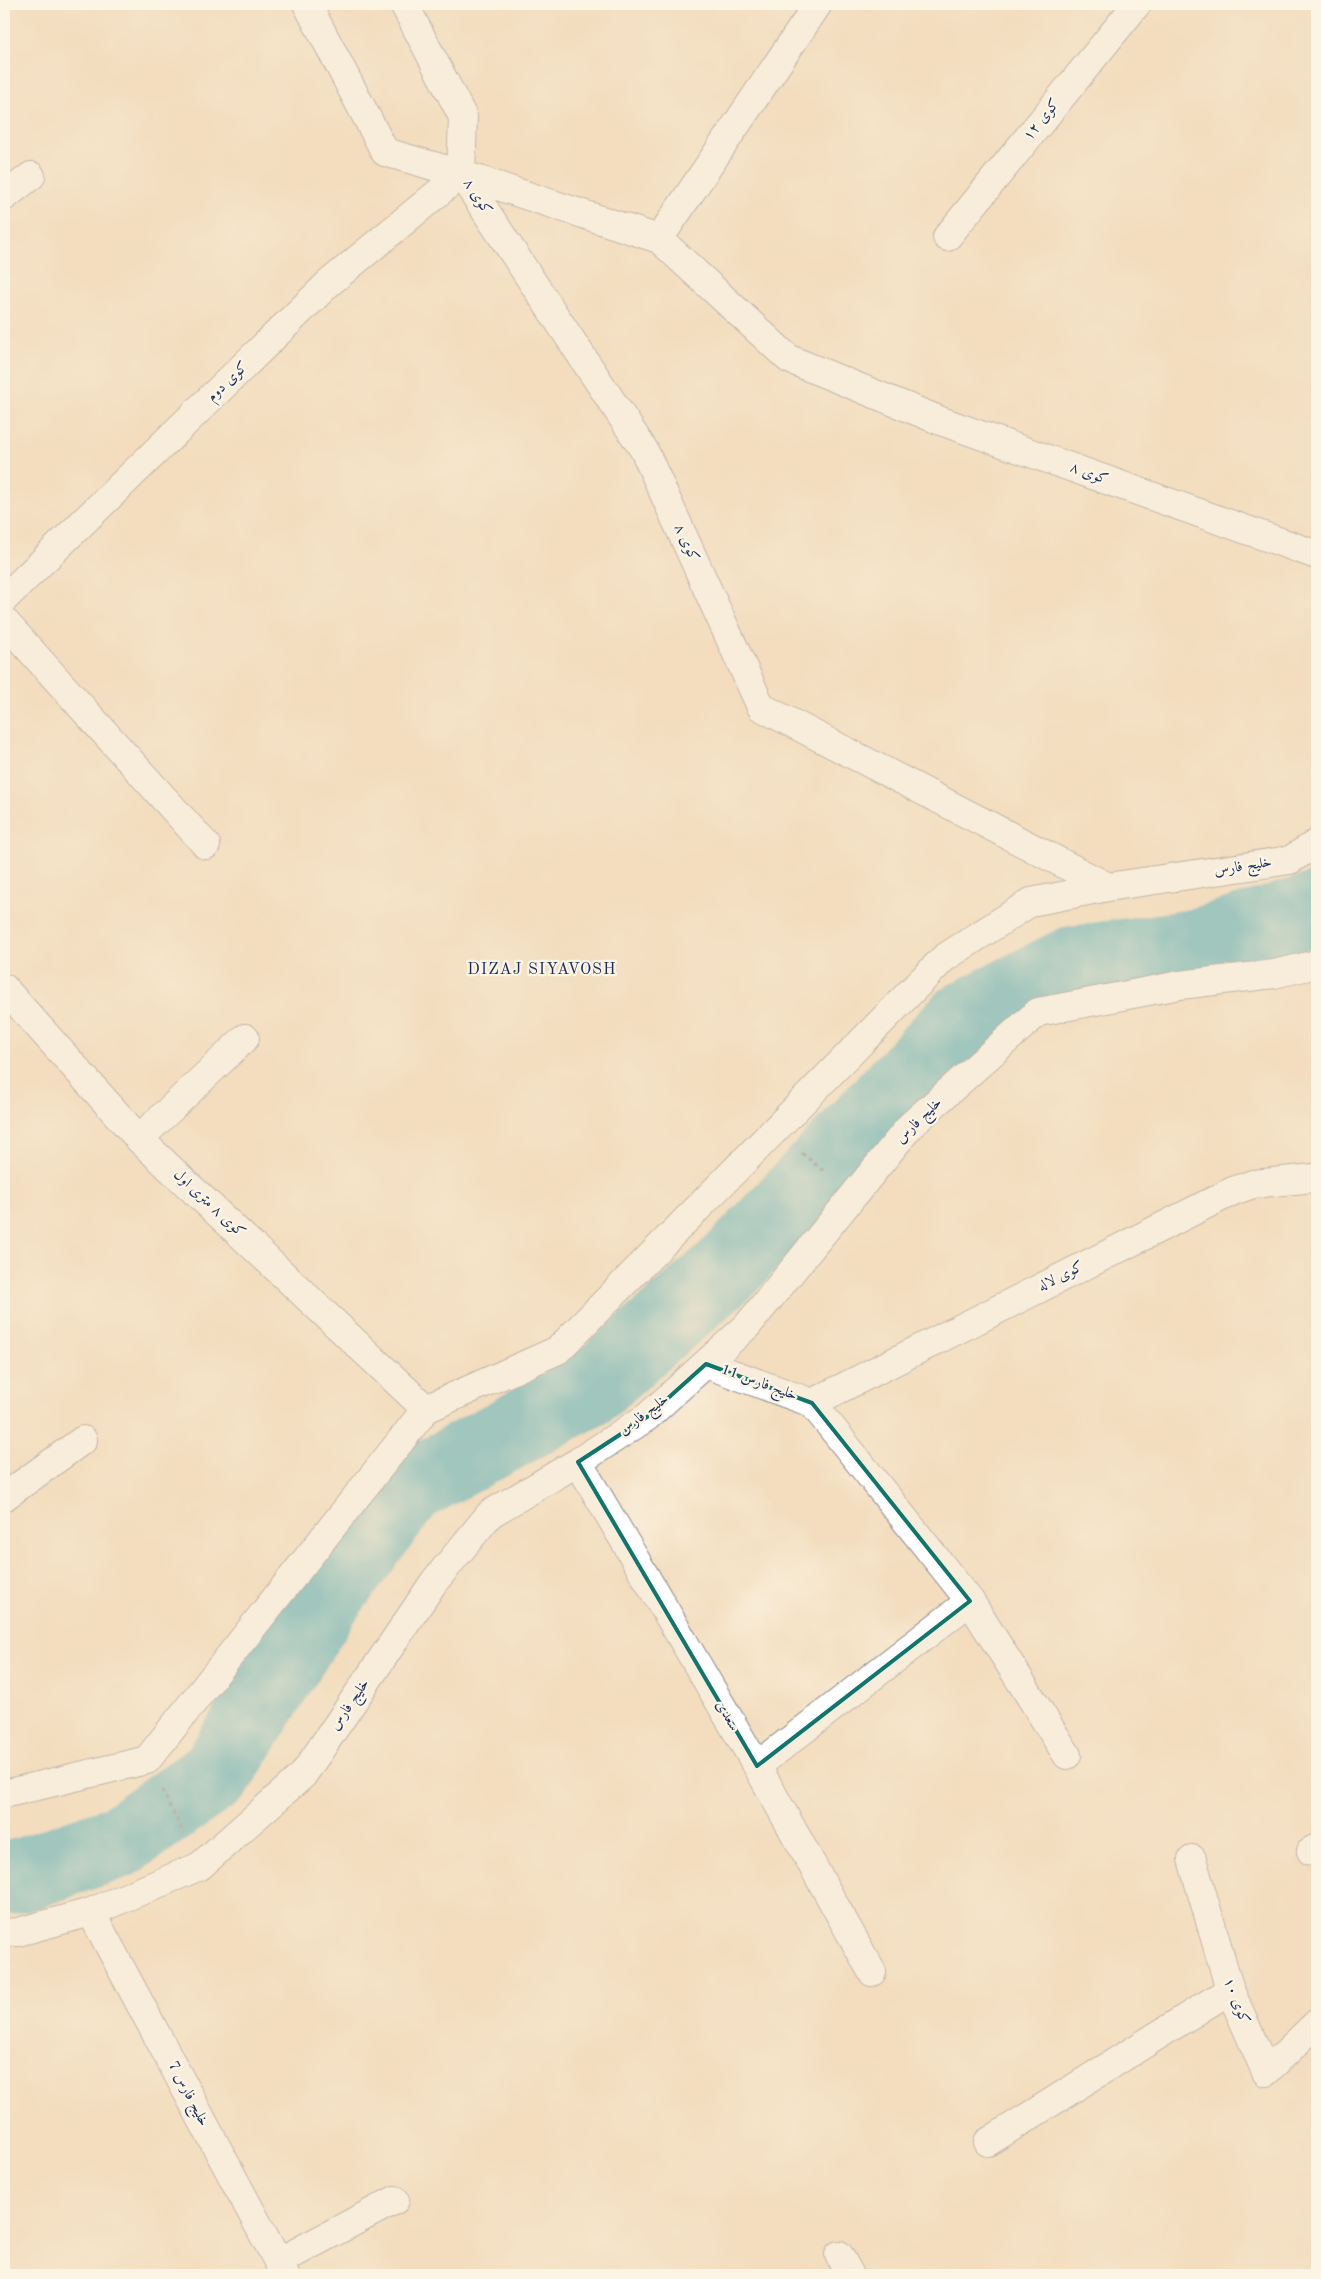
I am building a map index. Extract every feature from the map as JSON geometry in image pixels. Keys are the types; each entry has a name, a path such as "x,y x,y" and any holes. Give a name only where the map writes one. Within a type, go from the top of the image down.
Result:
{"street":[{"path":"307,4 385,152 461,174 463,117 404,4"},
{"path":"659,239 818,4"},
{"name":"کوی ۱۲","path":"947,237 1137,4"},
{"name":"کوی ۸","path":"461,174 659,239 789,359 941,422 1317,555"},
{"name":"کوی ۸","path":"461,174 644,450 761,707 1108,887"},
{"name":"کوی دوم","path":"4,600 329,283 461,174"},
{"path":"4,197 31,176"},
{"path":"4,621 206,845"},
{"name":"خلیج فارس","path":"147,1760 426,1409 558,1350 944,958 1031,902 1108,887 1290,860 1317,843"},
{"name":"خلیج فارس","path":"4,1933 18,1932 91,1912 200,1866 303,1775 434,1582 490,1514 578,1462 647,1417 706,1364 747,1326 911,1124 1038,1012 1180,984 1274,974 1317,964"},
{"name":"کوی ۸ متری اول","path":"4,988 139,1139 426,1409"},
{"path":"139,1139 245,1038"},
{"name":"کوی لاله","path":"812,1403 1233,1191 1253,1184 1314,1178 1317,1180"},
{"name":"خلیج فارس 11","path":"706,1364 812,1403"},
{"path":"812,1403 970,1601 1067,1756"},
{"path":"4,1497 83,1440"},
{"name":"سعدی","path":"578,1462 757,1766 872,1972"},
{"path":"757,1766 970,1601"},
{"path":"4,1794 147,1760"},
{"name":"کوی ۱۰","path":"1192,1859 1230,1990 1266,2072 1317,2023"},
{"name":"خلیج فارس 7","path":"91,1912 281,2269"},
{"path":"988,2142 1230,1990"},
{"path":"281,2269 395,2200"}],"path":[{"path":"774,1131 854,1195"},
{"path":"147,1760 200,1866"}],"highlighted area":[{"path":"706,1364 812,1403 970,1601 757,1766 578,1462 647,1417"}],"waterway":[{"path":"4,1878 22,1875 120,1841 216,1774 326,1598 410,1487 589,1390 731,1265 962,1019 1072,963 1194,946 1317,909"}],"district":[{"name":"DIZAJ SIYAVOSH","path":"542,970"}]}
